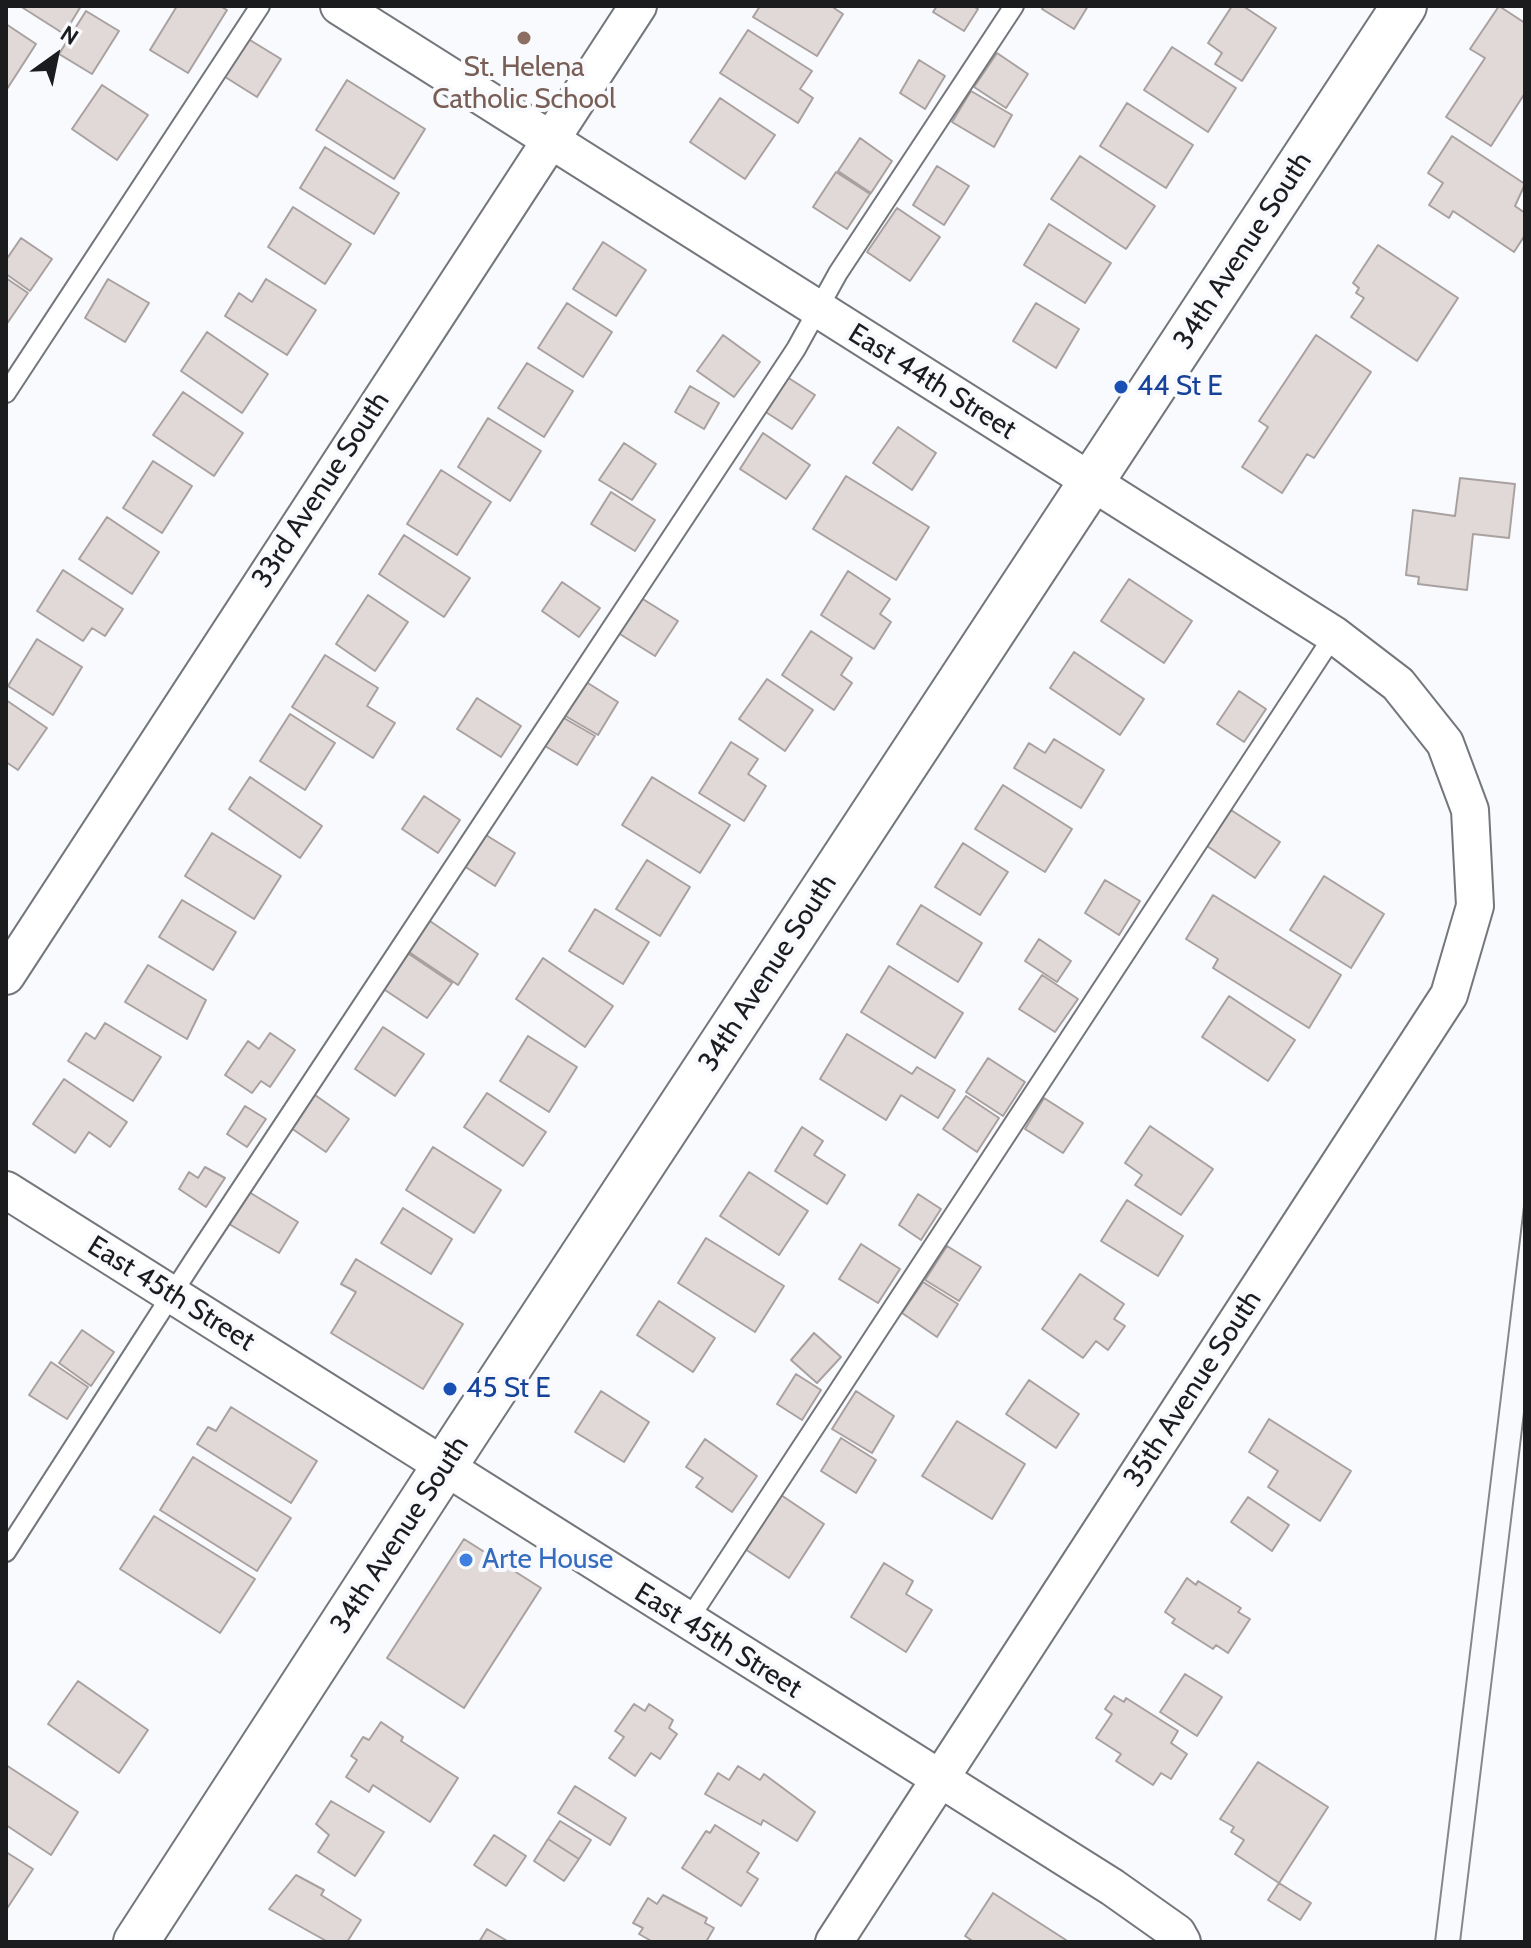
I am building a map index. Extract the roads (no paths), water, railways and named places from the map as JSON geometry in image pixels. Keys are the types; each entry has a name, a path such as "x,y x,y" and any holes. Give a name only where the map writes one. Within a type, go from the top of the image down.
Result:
{"street":[{"name":"East 44th Street","path":"339,6 1334,635 1398,684 1445,743 1470,810"},
{"name":"33rd Avenue South","path":"6,976 638,6"},
{"name":"34th Avenue South","path":"136,1942 443,1468 1404,6"},
{"name":"35th Avenue South","path":"834,1942 1449,995 1475,906 1470,810"},
{"name":"East 45th Street","path":"6,1190 1112,1887 1177,1933 1182,1942"}],"lane":[{"path":"6,393 260,6"},
{"path":"6,1552 172,1294 796,349 838,273 1014,6"},
{"path":"687,1622 1334,635"}],"tram line":[{"path":"1435,1942 1525,1198"},
{"path":"1460,1942 1525,1404"}],"place":[{"name":"St. Helena Catholic School","path":"524,38"},
{"name":"44 St E","path":"1121,387"},
{"name":"45 St E","path":"450,1389"},
{"name":"Arte House","path":"466,1560"}]}
